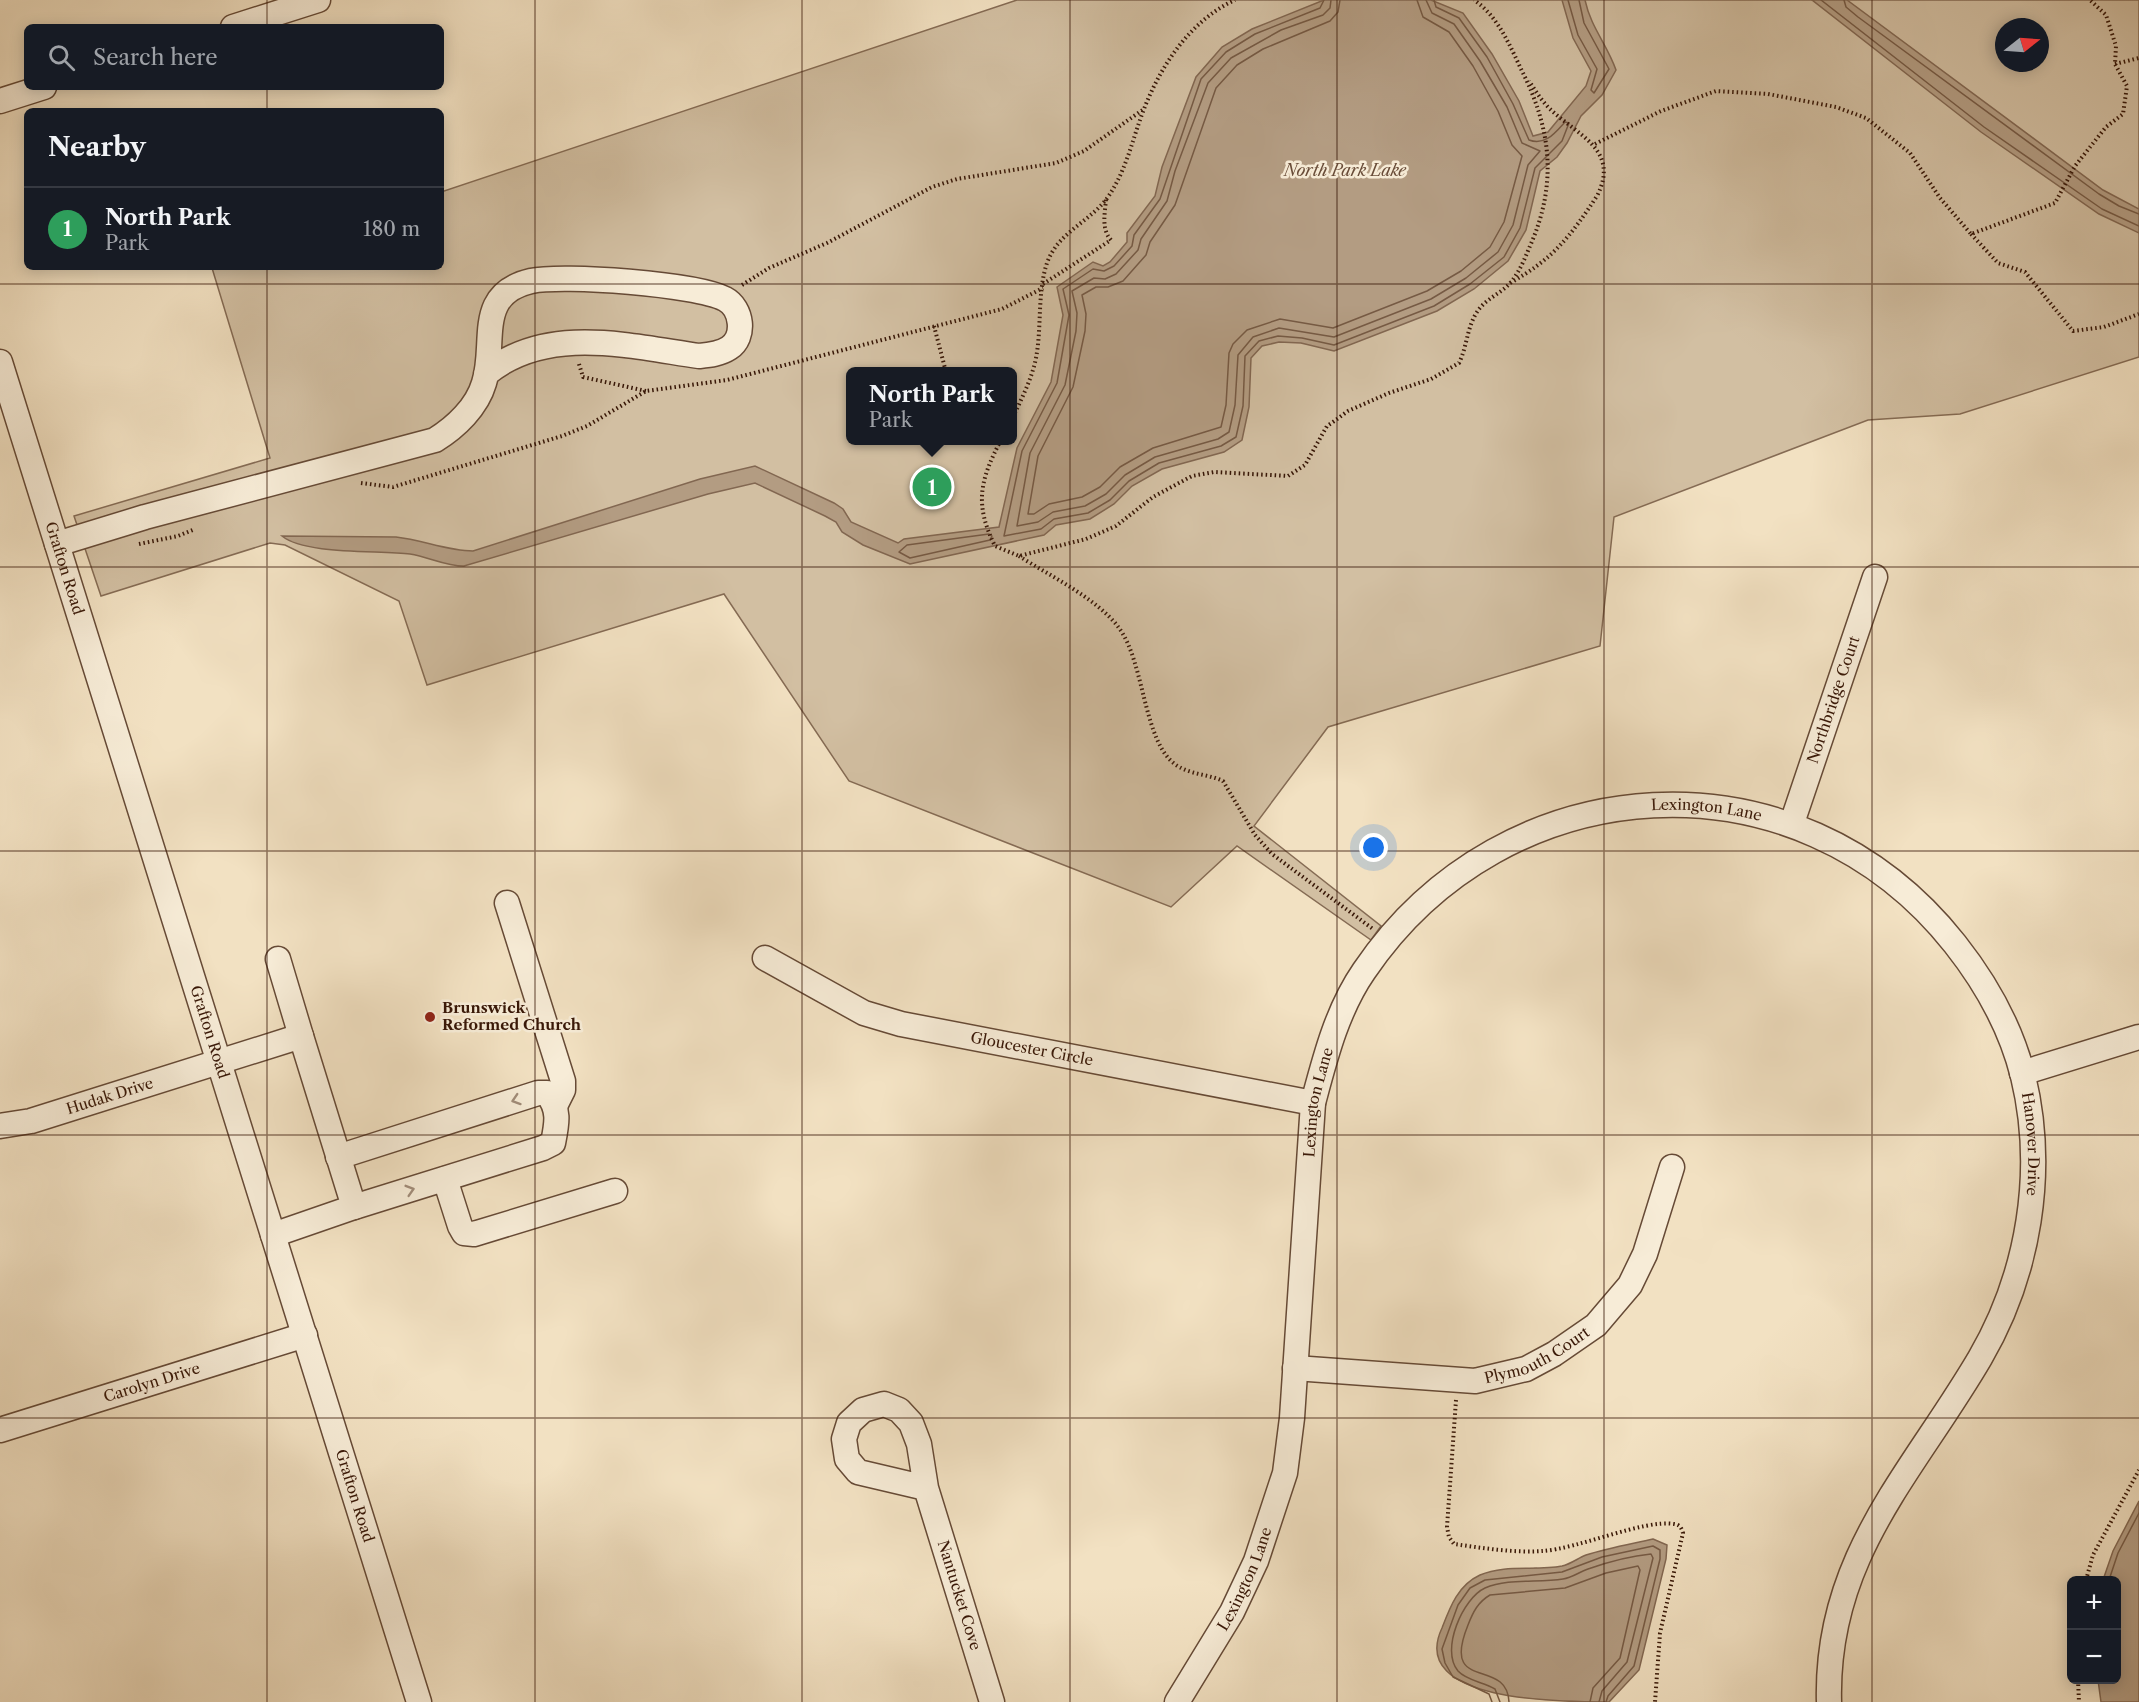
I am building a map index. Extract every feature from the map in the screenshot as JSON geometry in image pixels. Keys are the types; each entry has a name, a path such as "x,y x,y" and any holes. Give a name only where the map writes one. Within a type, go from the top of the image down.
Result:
{"street":[{"path":"242,24 318,0"},
{"path":"0,101 35,90"},
{"path":"57,544 145,517 435,440 448,432 469,410 480,393 486,374 489,329 498,302 507,292 529,281 555,277 659,284 725,299 739,316 738,339 731,348 712,355 699,356 600,343 573,343 525,350 497,364 486,374"},
{"name":"Grafton Road","path":"0,362 419,1702"},
{"name":"Northbridge Court","path":"1792,823 1875,577"},
{"name":"Lexington Lane","path":"1177,1702 1232,1612 1272,1517 1285,1473 1295,1368 1313,1103 1325,1058 1340,1018 1361,975 1387,939 1454,876 1529,833 1614,808 1704,805 1748,812 1792,823"},
{"name":"Hanover Drive","path":"1792,823 1874,866 1906,891 1941,925 1968,960 1992,998 2022,1073 2030,1114 2034,1153 2031,1199 2015,1280 1981,1357 1876,1517 1857,1557 1841,1598 1832,1641 1830,1702"},
{"path":"507,903 563,1081 563,1090 556,1104"},
{"name":"Gloucester Circle","path":"765,958 864,1013 901,1024 1313,1103"},
{"path":"278,959 354,1207"},
{"name":"Hudak Drive","path":"0,1126 32,1120 301,1036"},
{"path":"2022,1073 2139,1037"},
{"path":"273,1235 553,1143 558,1118 556,1104 548,1093 538,1093 338,1157"},
{"name":"Plymouth Court","path":"1295,1368 1458,1381 1492,1378 1526,1369 1569,1345 1608,1313 1630,1285 1645,1254 1672,1167"},
{"path":"445,1179 460,1226 464,1233 474,1234 615,1191"},
{"name":"Carolyn Drive","path":"0,1430 305,1335"},
{"name":"Nantucket Cove","path":"926,1488 992,1702"}],"path":[{"path":"1017,407 1036,358 1043,286 1052,250 1106,199 1124,169 1144,109 1163,70 1186,36 1205,18 1235,0"},
{"path":"1019,556 1086,539 1116,526 1154,496 1192,476 1214,472 1280,477 1295,472 1311,457 1327,426 1348,411 1431,379 1459,363 1475,314 1490,297 1543,264 1554,254 1602,187 1603,172 1595,144 1548,106 1525,76 1496,24 1481,4 1474,0"},
{"path":"1481,4 1485,0"},
{"path":"1971,234 2055,203 2066,187 2075,166 2106,127 2123,114 2127,86 2115,64 2116,46 2106,15 2090,0"},
{"path":"2115,64 2139,58"},
{"path":"1510,284 1520,268 1544,213 1549,172 1544,131 1525,76"},
{"path":"1595,144 1661,111 1716,91 1768,94 1836,107 1866,118 1910,153 1940,198 1971,234 1998,263 2025,272 2030,276 2073,331 2104,327 2139,314"},
{"path":"725,299 763,271 827,243 932,187 957,179 1056,163 1084,151 1144,109"},
{"path":"352,484 393,487 562,436 587,426 646,392 727,380 1002,309 1043,286 1111,240 1106,232 1106,199"},
{"path":"934,326 945,367"},
{"path":"573,343 583,377 646,392"},
{"path":"999,445 982,483 982,505 987,528 995,545 1019,556 1094,604 1119,627 1132,651 1151,718 1165,755 1188,772 1223,781 1255,836 1272,854 1387,939"},
{"path":"138,544 178,536 201,526"},
{"path":"1458,1381 1447,1527 1449,1537 1454,1544 1540,1551 1565,1548 1648,1527 1668,1524 1682,1528 1683,1533 1660,1633 1655,1702"},
{"path":"2087,1576 2093,1556 2139,1470"},
{"path":"2078,1684 2079,1702"}],"shaded area":[{"path":"1017,0 2139,0 2139,357 1960,414 1868,420 1614,517 1600,646 1328,727 1254,826 1381,926 1371,940 1237,846 1171,907 849,781 724,594 427,685 399,601 285,545 270,543 101,596 74,516 270,458 213,270 444,270 444,191"}],"water":[{"name":"North Park Lake","path":"1324,0 1431,0 1463,13 1492,54 1519,101 1533,136 1548,132 1586,86 1591,71 1573,38 1562,0 1585,0 1591,19 1616,70 1602,95 1581,116 1557,157 1540,171 1526,230 1508,261 1474,289 1437,311 1334,351 1301,343 1279,342 1262,346 1251,358 1249,407 1242,440 1224,452 1162,469 1132,486 1114,504 1090,519 1056,525 1044,535 910,564 863,545 842,532 836,522 755,483 708,494 464,566 450,565 410,554 324,549 293,542 282,536 396,537 473,551 700,479 755,466 834,503 843,509 851,522 898,543 904,539 999,527 1017,448 1051,382 1063,315 1057,287 1093,262 1103,266 1110,262 1127,242 1127,233 1155,196 1162,167 1196,77 1222,47 1252,29"},
{"path":"1812,0 1847,0 2103,190 2139,209 2139,233 2099,214 1981,132"},
{"path":"2139,1501 2139,1702 2101,1702 2099,1684 2121,1684 2121,1576 2104,1576 2113,1551"},
{"path":"1653,1539 1667,1545 1666,1559 1639,1670 1609,1702 1557,1701 1494,1693 1467,1684 1446,1671 1437,1652 1442,1628 1456,1597 1472,1579 1500,1570 1562,1566 1586,1555"}],"place":[{"name":"North Park","path":"932,487"},
{"name":"Brunswick Reformed Church","path":"430,1017"}]}
